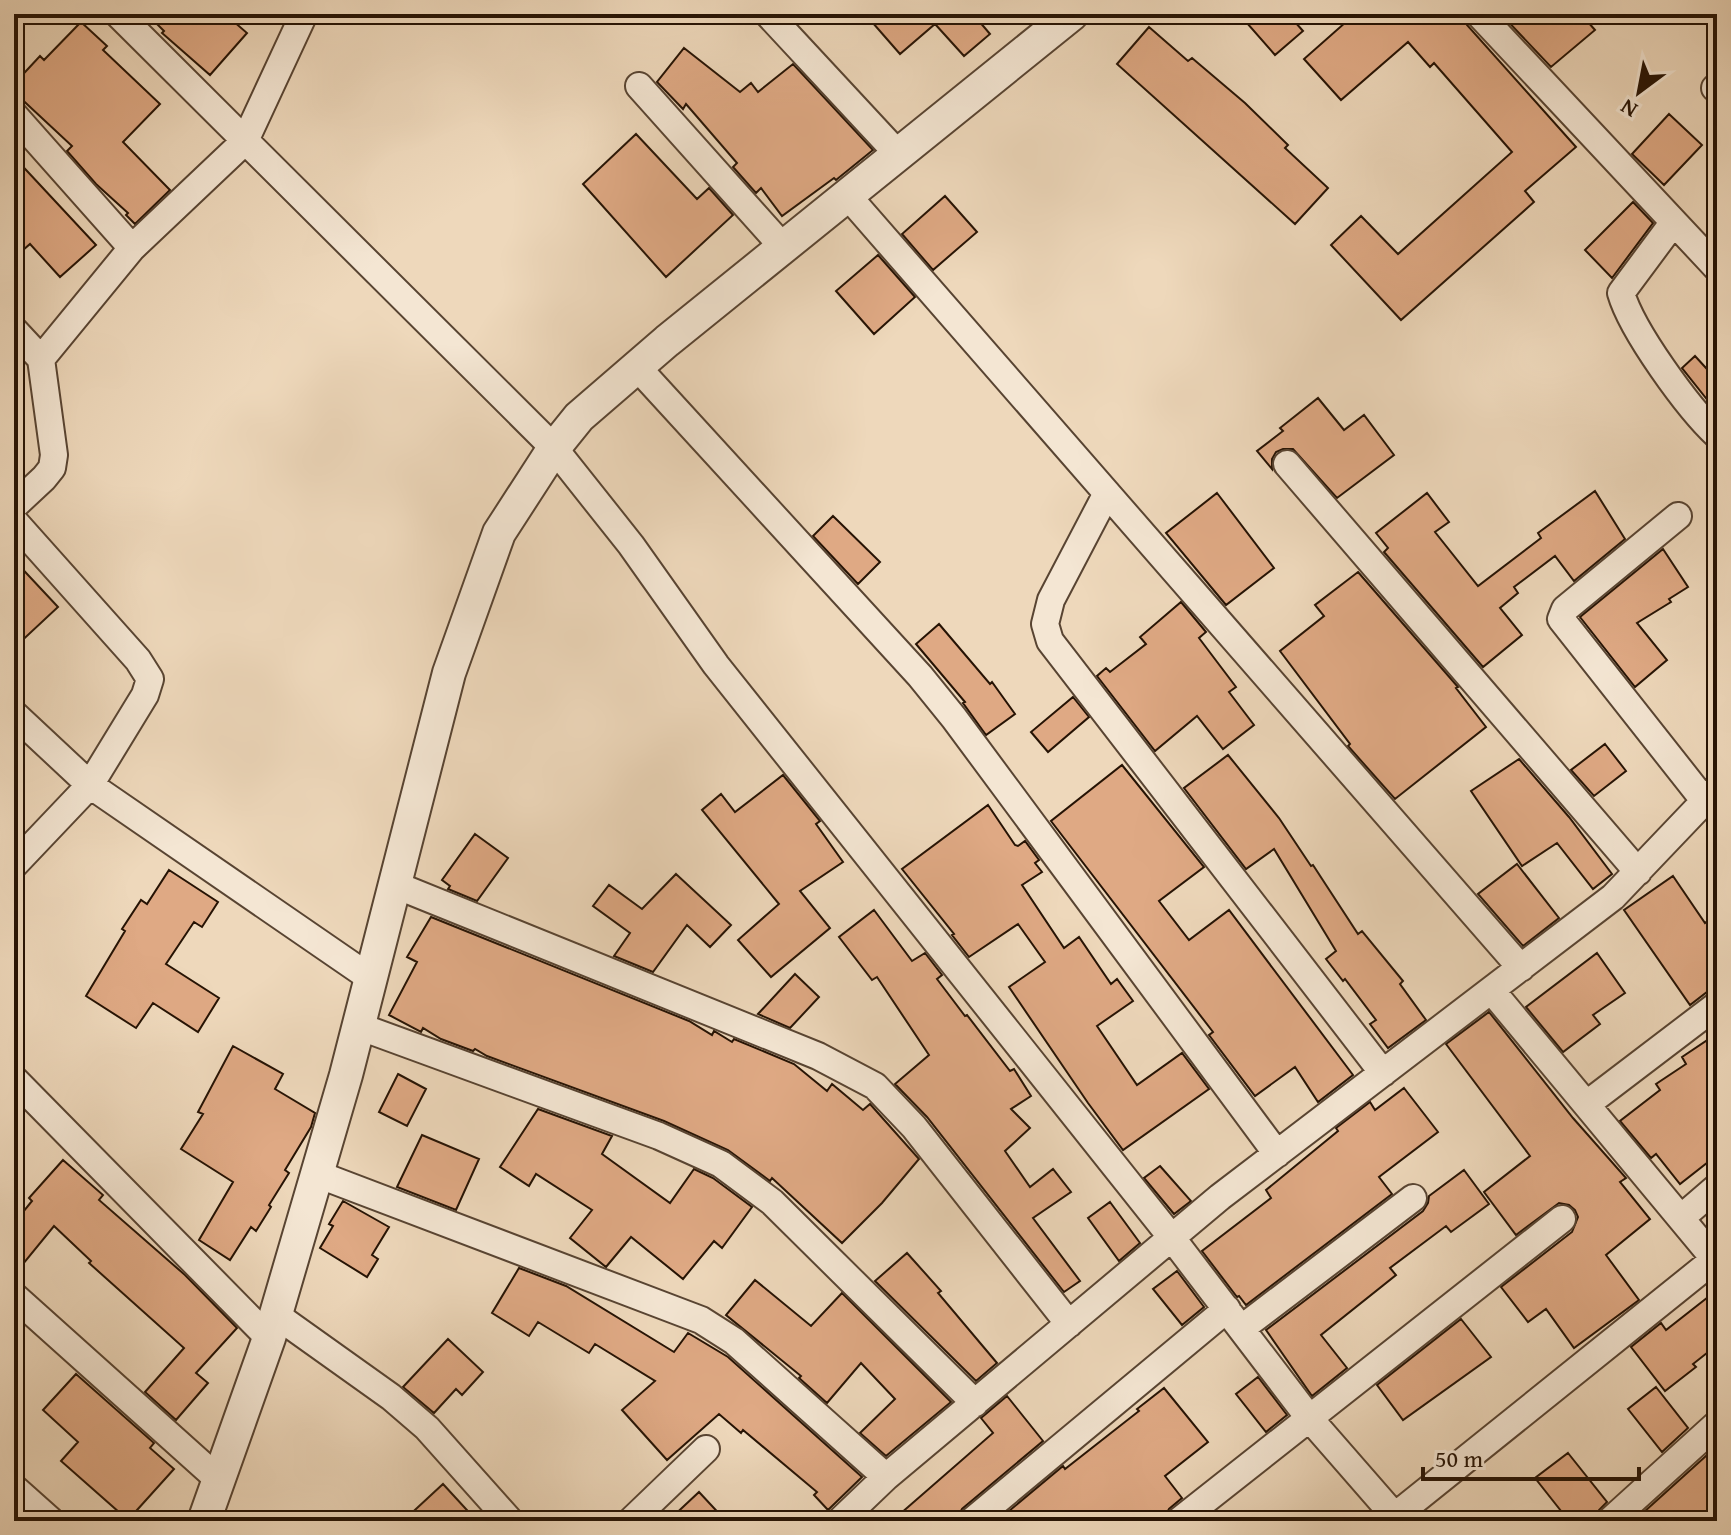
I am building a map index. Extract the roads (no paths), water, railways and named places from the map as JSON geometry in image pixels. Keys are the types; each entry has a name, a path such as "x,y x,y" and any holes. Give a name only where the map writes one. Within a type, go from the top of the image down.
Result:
{"street":[{"path":"118,14 554,448 631,545 716,665 1172,1238 1310,1419 1395,1519 1716,1260 1492,991"},
{"path":"41,359 132,248 245,141 304,14"},
{"path":"768,14 898,154"},
{"path":"204,1521 272,1326 358,1026 449,673 499,533 554,448 579,417 783,247 1072,14"},
{"path":"1479,14 1717,268"},
{"path":"639,86 783,247"},
{"path":"14,115 132,248"},
{"path":"847,195 1521,968"},
{"path":"1673,223 1621,293 1627,312 1677,387 1701,421 1717,435"},
{"path":"14,330 41,359 54,455 52,468 14,506"},
{"path":"637,367 920,676 1277,1154"},
{"path":"1287,464 1638,872"},
{"path":"1107,493 1051,600 1045,624 1050,641 1383,1073"},
{"path":"840,1521 886,1477 1220,1197 1613,897 1710,794 1561,619 1565,609 1678,516"},
{"path":"14,521 138,660 150,679 145,695 90,785 14,865"},
{"path":"14,714 90,785 369,977"},
{"path":"393,884 818,1056 875,1086 914,1127 1069,1324"},
{"path":"1587,1104 1717,1005"},
{"path":"358,1026 659,1136 721,1164 772,1202 975,1403"},
{"path":"14,1079 272,1326 391,1397 427,1428 510,1521"},
{"path":"317,1174 701,1320 734,1341 886,1477"},
{"path":"1681,1218 1717,1187"},
{"path":"972,1521 1234,1319 1413,1198"},
{"path":"1179,1521 1562,1219"},
{"path":"14,1296 218,1479"},
{"path":"1610,1521 1717,1424"},
{"path":"631,1521 706,1449"},
{"path":"14,1488 51,1521"}]}
